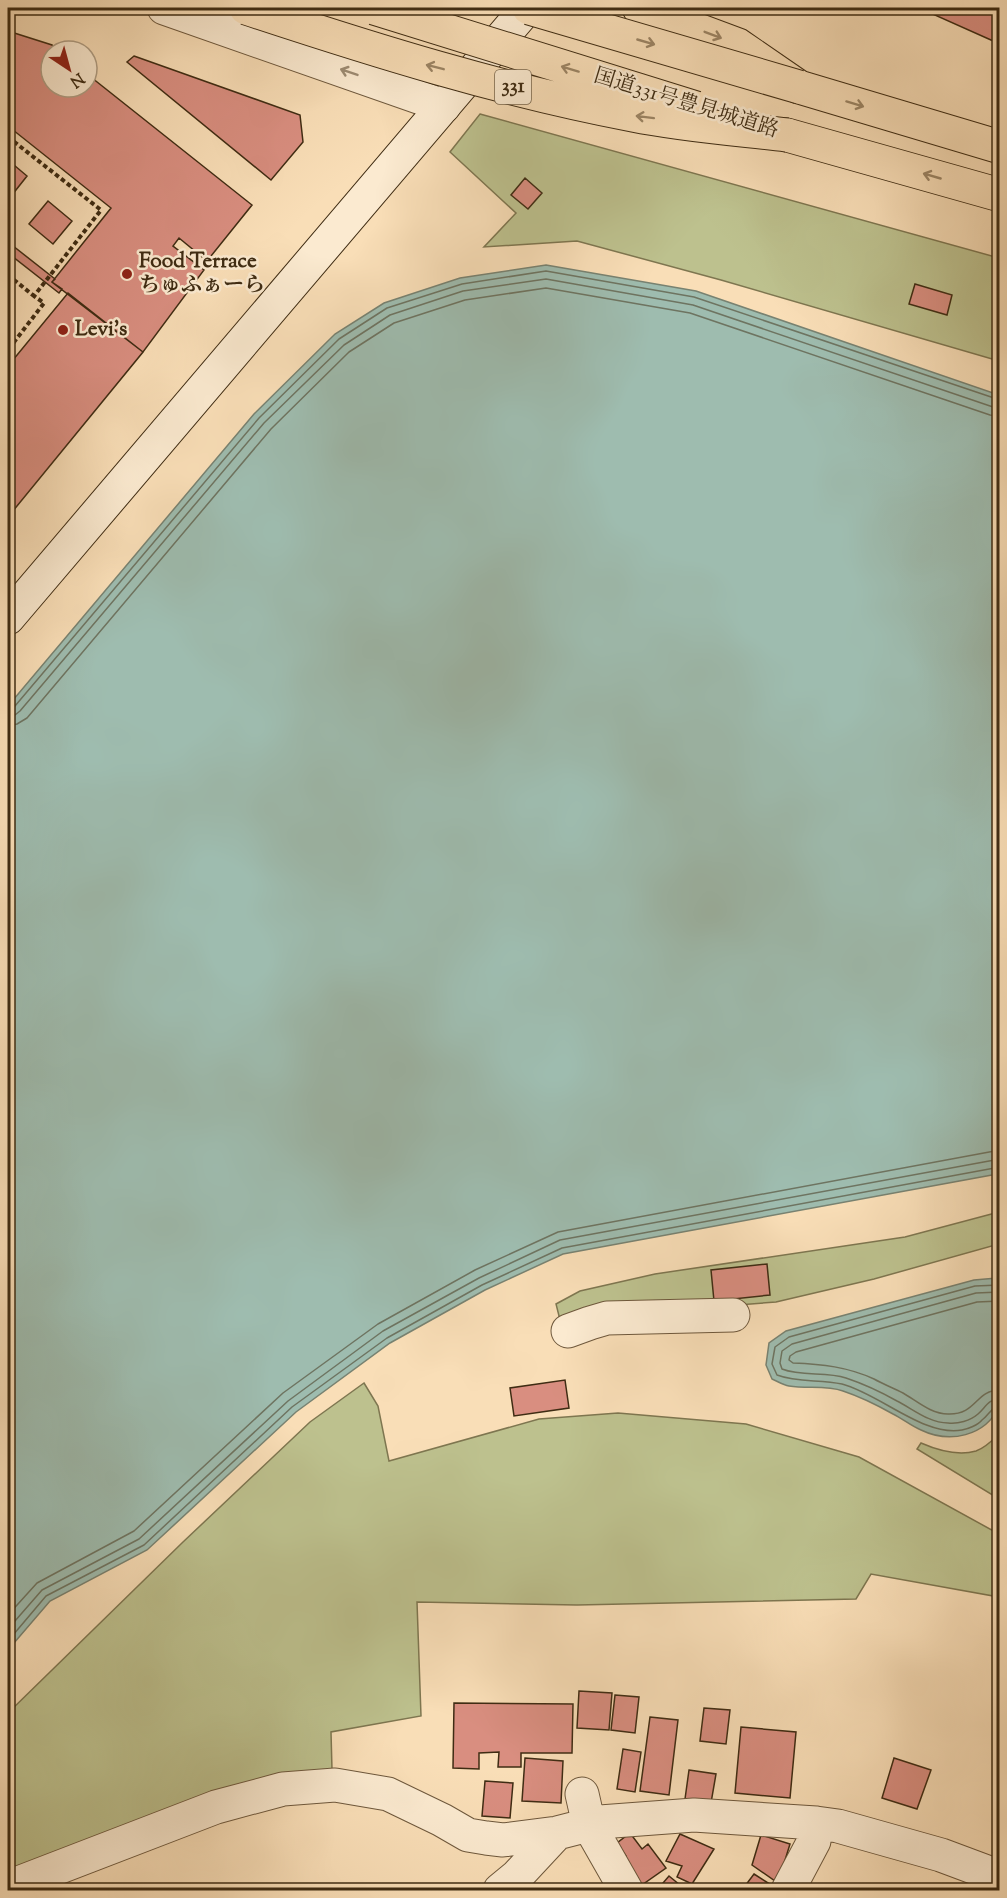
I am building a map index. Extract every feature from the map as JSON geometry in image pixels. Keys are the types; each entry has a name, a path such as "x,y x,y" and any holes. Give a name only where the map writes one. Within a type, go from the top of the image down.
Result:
{"highway":[{"name":"331","path":"246,8 421,64 546,96 634,116 787,135"},
{"name":"国道331号豊見城道路","path":"374,8 787,135 999,195"},
{"path":"528,8 999,147"},
{"path":"639,8 738,45 799,87"}],"street":[{"path":"164,8 444,106"},
{"path":"8,618 528,8"},
{"path":"568,1331 607,1318 733,1315"},
{"path":"8,1887 216,1807 282,1789 335,1785 388,1794 468,1834 486,1838 503,1840 557,1833"},
{"path":"586,1810 600,1822 694,1815 838,1826 941,1855 999,1877"},
{"path":"500,1890 517,1876 557,1833 586,1810"},
{"path":"586,1810 626,1890"},
{"path":"788,1890 814,1841 816,1823"}],"path":[{"path":"8,137 101,210 34,296"},
{"path":"8,275 44,303 8,350"}],"green space":[{"path":"480,114 999,258 999,361 721,280 577,241 484,247 516,213 450,152"},
{"path":"999,1212 999,1244 874,1279 776,1302 561,1324 556,1304 580,1291 655,1274 905,1237"},
{"path":"364,1383 378,1406 389,1461 539,1419 618,1413 746,1424 859,1457 999,1534 999,1597 871,1574 856,1599 577,1605 417,1602 421,1716 331,1732 332,1770 8,1878 8,1713 310,1422"},
{"path":"999,1434 999,1499 917,1449 921,1443 948,1452 976,1451 989,1444"}],"water":[{"path":"546,265 696,291 999,395 999,1172 563,1254 485,1290 390,1343 296,1412 147,1550 50,1601 8,1650 8,706 254,414 335,334 384,303 460,278"},
{"path":"1000,1279 999,1407 985,1425 966,1435 955,1437 932,1434 869,1401 837,1389 785,1385 772,1379 766,1365 769,1343 786,1331 974,1280"}],"building":[{"path":"930,8 1000,8 1000,44 928,12"},
{"path":"8,31 39,41 39,99 99,99 99,84 252,205 207,261 179,238 173,246 204,270 143,352 52,282 111,208 8,126"},
{"path":"134,56 300,115 303,142 271,180 127,62"},
{"path":"8,160 27,176 8,200"},
{"path":"525,178 542,193 528,209 511,195"},
{"path":"48,201 72,221 53,244 29,224"},
{"path":"8,242 55,279 52,282 62,289 59,293 8,253"},
{"path":"915,284 952,295 947,315 909,304"},
{"path":"68,293 143,352 8,517 8,366"},
{"path":"767,1264 770,1295 714,1301 711,1270"},
{"path":"565,1380 569,1408 514,1416 510,1388"},
{"path":"579,1691 612,1693 609,1730 577,1728"},
{"path":"615,1695 639,1697 635,1733 611,1730"},
{"path":"454,1703 573,1704 572,1753 521,1753 521,1767 498,1767 499,1752 479,1753 479,1769 453,1768"},
{"path":"704,1708 730,1710 726,1744 700,1741"},
{"path":"650,1717 678,1720 669,1795 640,1791"},
{"path":"741,1727 796,1732 790,1798 735,1793"},
{"path":"623,1749 641,1752 635,1792 617,1789"},
{"path":"525,1758 563,1761 561,1803 522,1801"},
{"path":"894,1758 931,1770 917,1809 882,1798"},
{"path":"689,1770 716,1774 711,1803 685,1799"},
{"path":"485,1781 513,1783 510,1818 482,1816"},
{"path":"630,1833 642,1849 648,1844 666,1868 639,1887 620,1860 626,1856 617,1843"},
{"path":"680,1834 714,1849 692,1884 677,1877 682,1866 666,1861"},
{"path":"761,1835 790,1844 778,1883 752,1865"},
{"path":"754,1874 776,1888 774,1890 742,1890"},
{"path":"669,1876 686,1890 657,1890"}],"place":[{"name":"Food Terrace ちゅふぁーら","path":"127,274"},
{"name":"Levi's","path":"63,330"}]}
